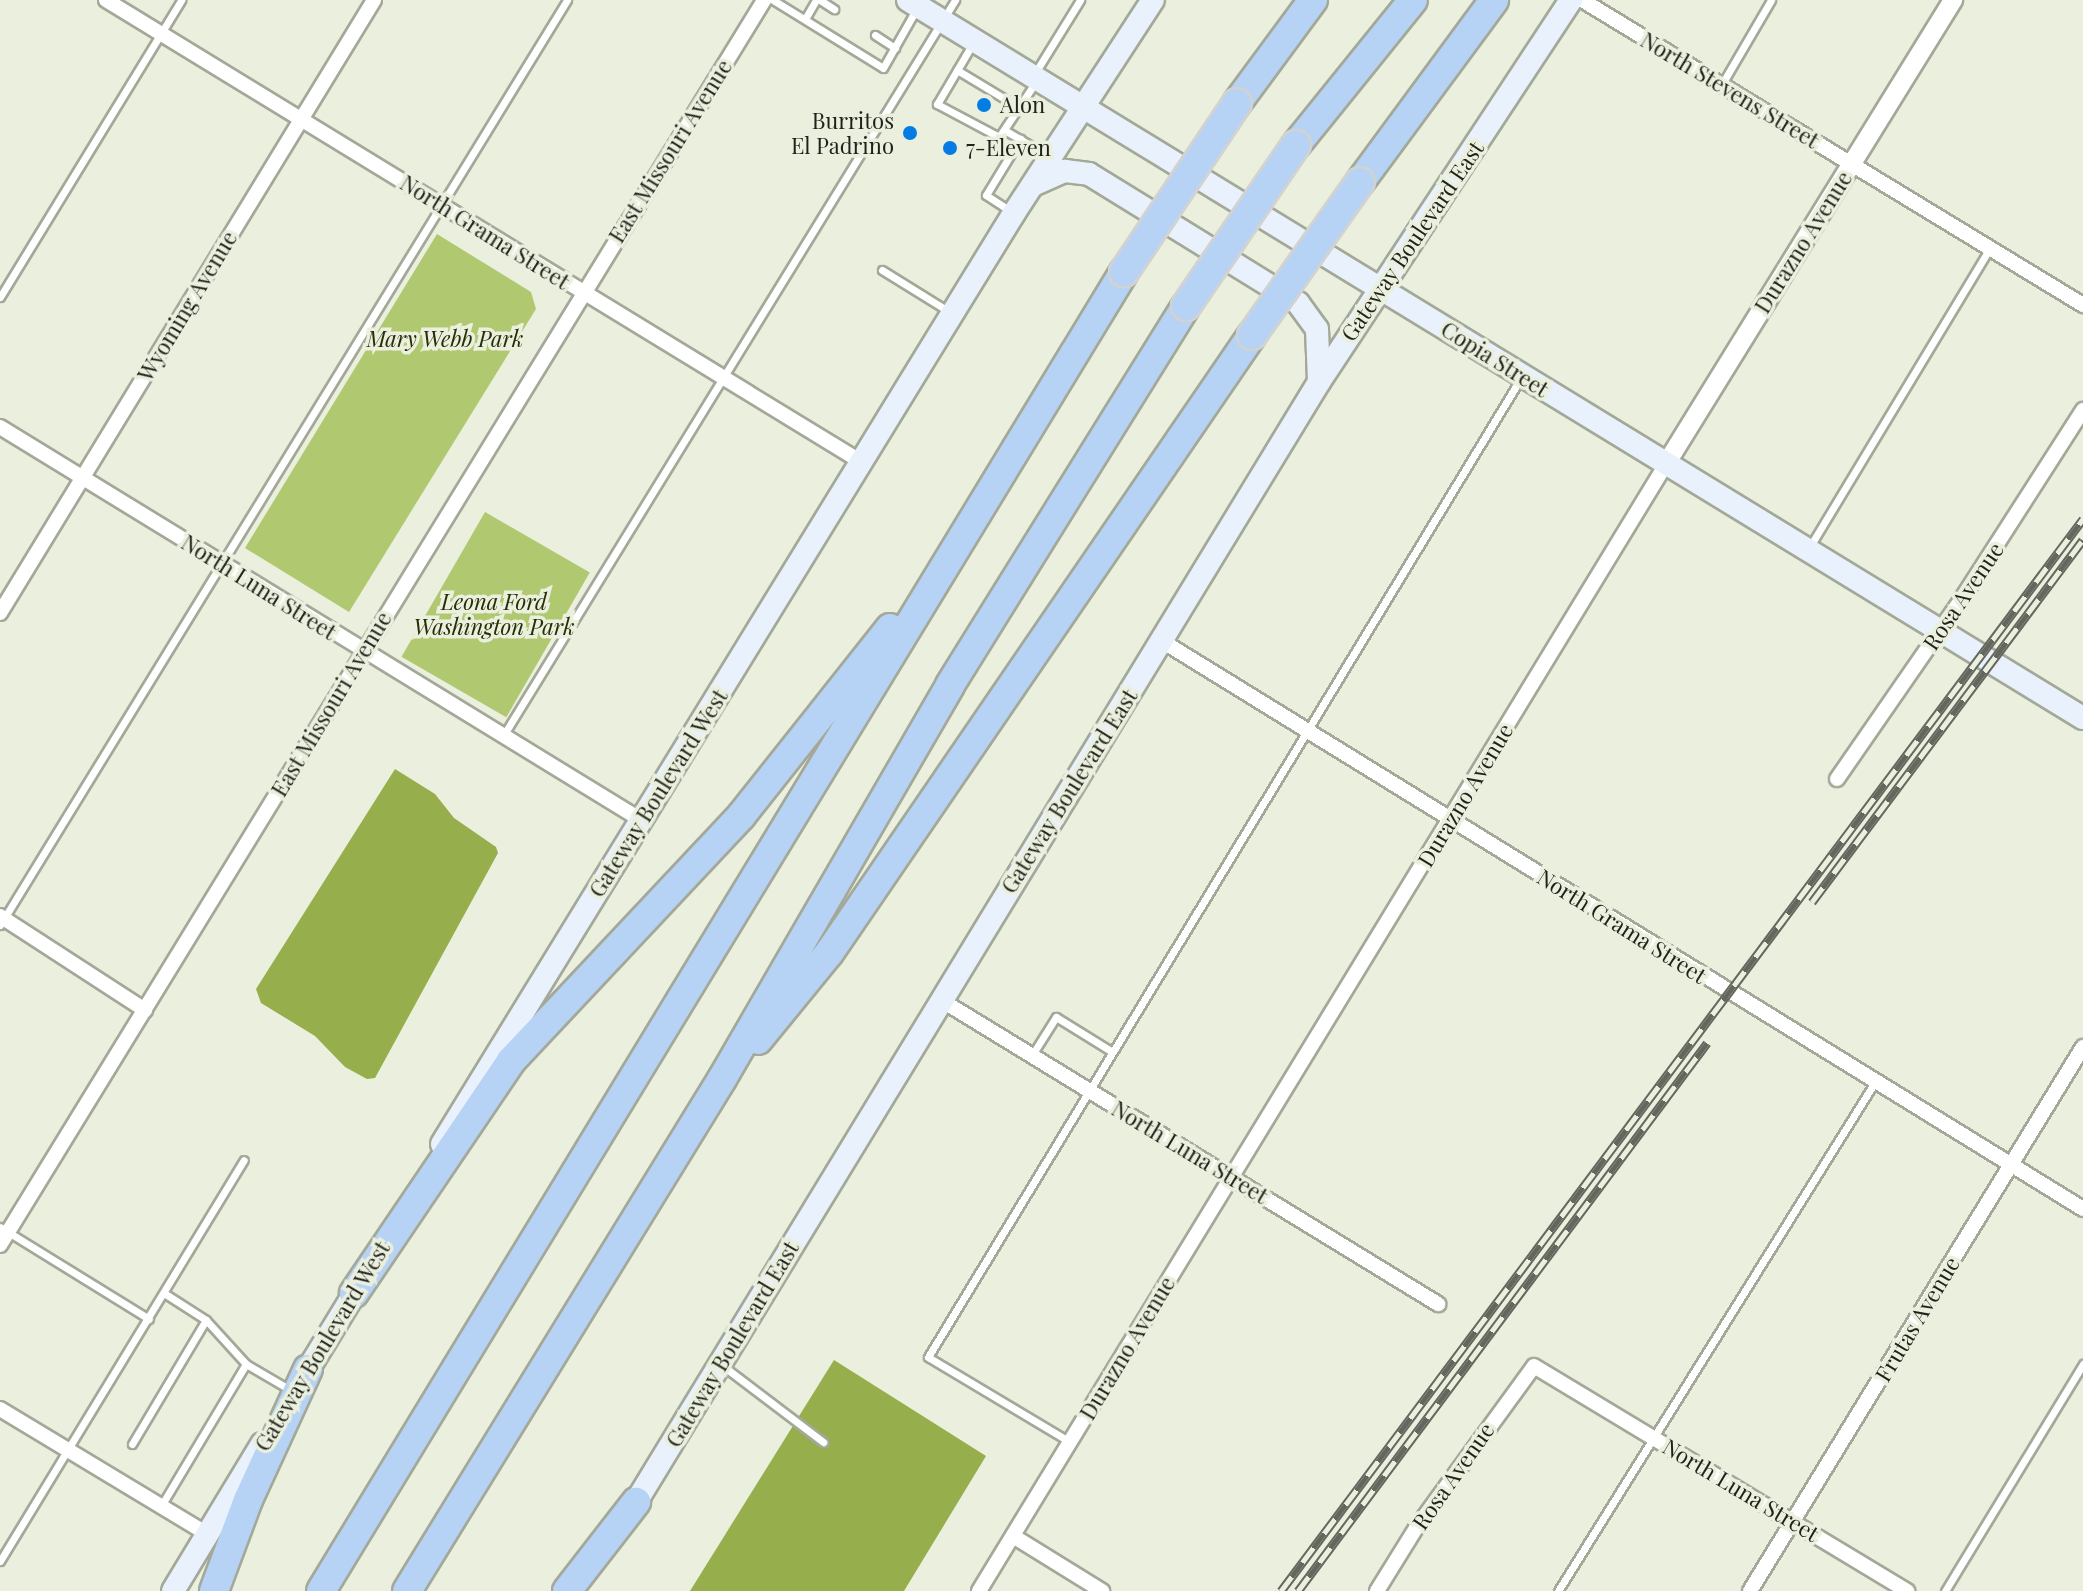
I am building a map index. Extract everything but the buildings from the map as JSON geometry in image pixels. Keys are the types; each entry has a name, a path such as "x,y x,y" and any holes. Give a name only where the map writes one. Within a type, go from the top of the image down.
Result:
{"highway":[{"path":"321,1591 1124,272 1237,103 1313,0"},
{"path":"407,1591 722,1079 950,685 1186,306 1296,145 1413,0"},
{"path":"722,1079 829,953 1252,335 1494,0"},
{"path":"354,1293 497,1079 741,816 856,674 989,496"},
{"path":"214,1591 248,1500 301,1381"},
{"path":"567,1591 636,1502"}],"main road":[{"name":"Gateway Boulevard West","path":"173,1591 354,1293 454,1120 863,463 1014,213 1153,0"},
{"name":"Gateway Boulevard East","path":"582,1591 1319,382 1571,0"},
{"name":"Copia Street","path":"913,3 2083,718"},
{"path":"1032,186 1065,171 1089,174 1298,303 1317,329 1319,382"}],"street":[{"name":"North Grama Street","path":"106,0 863,463"},
{"name":"Wyoming Avenue","path":"0,613 374,0"},
{"name":"East Missouri Avenue","path":"0,1245 4,1229 145,1010 582,292 764,0"},
{"name":"North Stevens Street","path":"1582,0 2083,305"},
{"name":"Durazno Avenue","path":"979,1591 1666,464 1953,0"},
{"name":"Rosa Avenue","path":"1837,779 1940,631 2083,410"},
{"name":"North Luna Street","path":"0,427 502,738 641,820"},
{"name":"North Grama Street","path":"1162,641 2083,1209"},
{"path":"1,920 145,1010"},
{"name":"North Luna Street","path":"941,1000 1438,1304"},
{"name":"Frutas Avenue","path":"1750,1591 2083,1047"},
{"name":"North Luna Street","path":"1534,1366 1907,1591"},
{"name":"Rosa Avenue","path":"1377,1591 1416,1528 1534,1366"},
{"path":"0,1409 207,1534"},
{"path":"1013,1536 1102,1591"}],"lane":[{"path":"0,297 181,0"},
{"path":"1,920 567,0"},
{"path":"773,0 883,68 895,48 913,3"},
{"path":"805,19 818,0 834,9"},
{"path":"502,738 721,376 955,0"},
{"path":"974,41 937,104 995,137 1006,131 1080,0"},
{"path":"1722,84 1771,0"},
{"path":"875,35 895,48"},
{"path":"957,70 1020,108"},
{"path":"1006,131 1051,157"},
{"path":"1014,213 986,195 1020,139"},
{"path":"1808,550 1990,248"},
{"path":"882,270 953,314"},
{"path":"1070,1442 928,1357 1087,1089 1309,733 1522,377"},
{"path":"1032,1055 1056,1017 1111,1051"},
{"path":"1558,1591 1875,1082"},
{"path":"0,1561 244,1160"},
{"path":"4,1229 149,1319"},
{"path":"164,1293 206,1320 246,1364 301,1381"},
{"path":"132,1444 206,1320"},
{"path":"720,1363 823,1442"},
{"path":"161,1506 246,1364"},
{"path":"1945,1591 2083,1364"}],"green space":[{"name":"Mary Webb Park","path":"437,234 531,292 536,309 349,612 245,548"},
{"name":"Leona Ford Washington Park","path":"485,512 590,572 506,717 402,657"}],"shaded area":[{"path":"395,769 435,794 454,818 496,847 498,853 375,1078 367,1079 345,1067 315,1036 261,1003 256,989"},
{"path":"834,1360 986,1456 904,1591 690,1591"}],"railway":[{"path":"1281,1591 2083,519"},
{"path":"1812,902 2083,540"},
{"path":"1298,1591 1707,1043"}],"place":[{"name":"Alon","path":"984,105"},
{"name":"Burritos El Padrino","path":"910,133"},
{"name":"7-Eleven","path":"950,148"}]}
